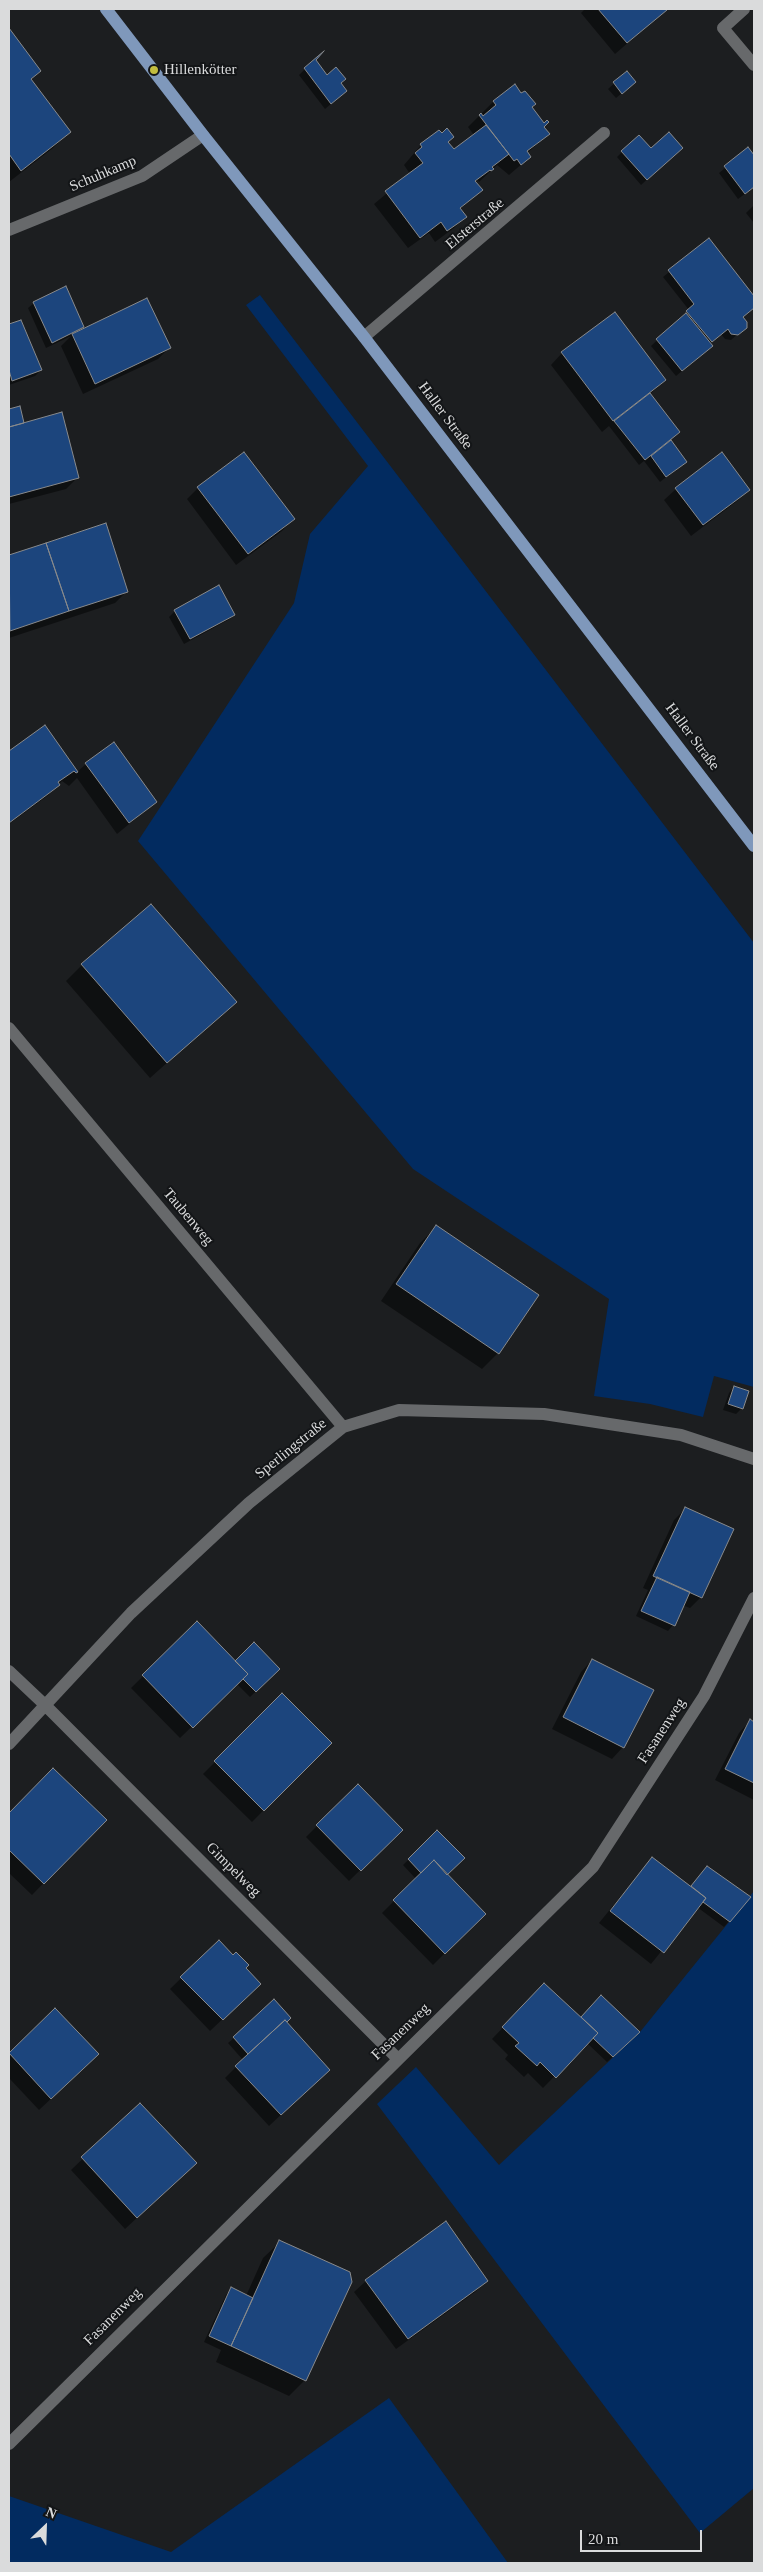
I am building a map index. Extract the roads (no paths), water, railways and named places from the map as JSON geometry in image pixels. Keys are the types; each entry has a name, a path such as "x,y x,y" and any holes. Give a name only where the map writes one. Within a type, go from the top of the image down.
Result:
{"main road":[{"name":"Haller Straße","path":"106,9 203,135 364,337 754,846"}],"street":[{"path":"744,9 723,28 754,65"},
{"name":"Elsterstraße","path":"364,337 604,133"},
{"name":"Schuhkamp","path":"9,230 142,176 203,135"},
{"name":"Taubenweg","path":"9,1028 343,1427"},
{"name":"Sperlingstraße","path":"9,1744 131,1613 249,1503 343,1427 399,1410 544,1414 681,1435 754,1459"},
{"name":"Fasanenweg","path":"9,2444 397,2058 593,1868 704,1696 754,1598"},
{"path":"9,1671 46,1705"},
{"name":"Gimpelweg","path":"46,1705 397,2058"}],"place":[{"name":"Hillenkötter","path":"154,70"}]}
